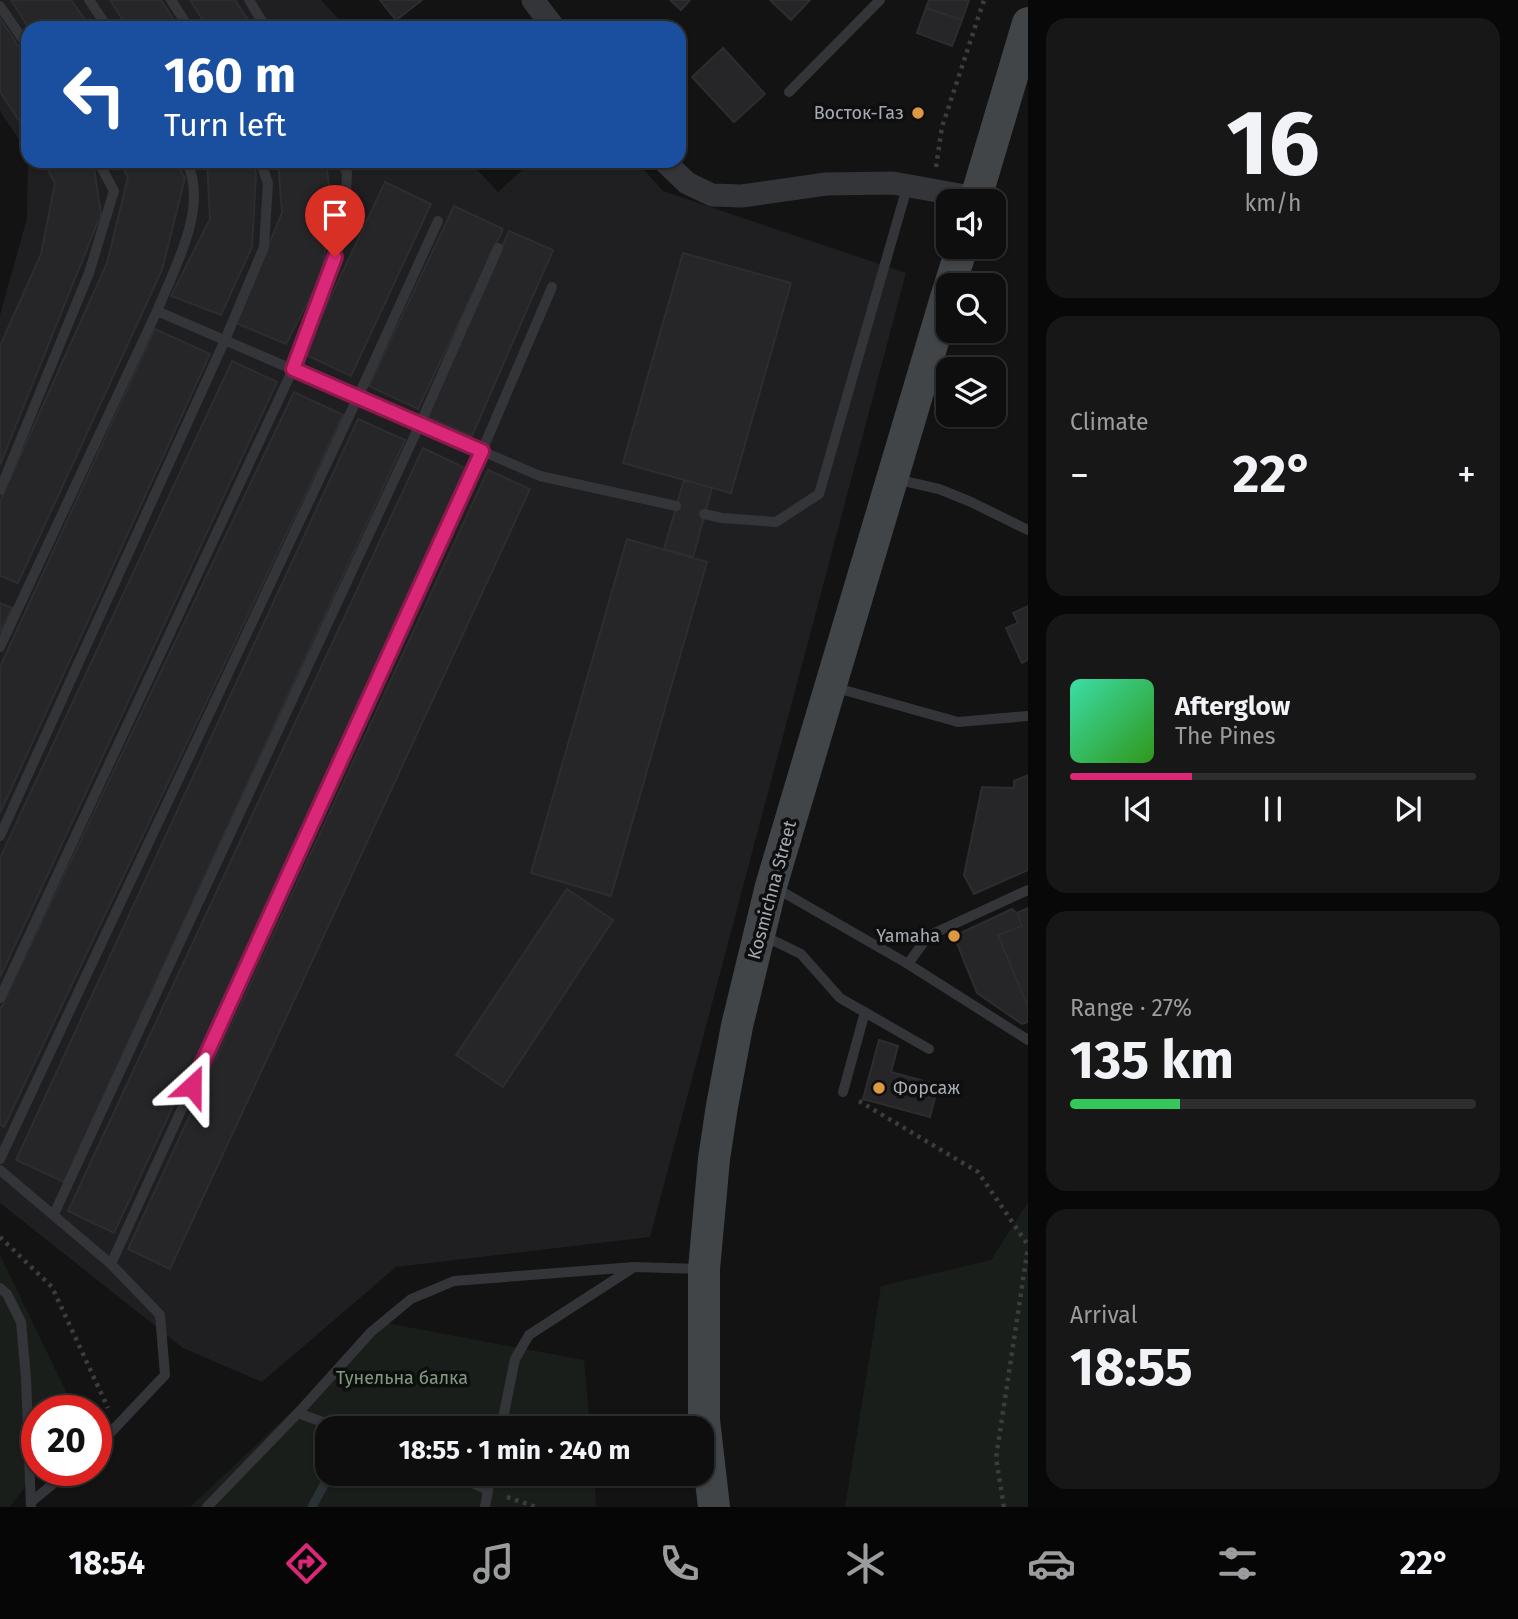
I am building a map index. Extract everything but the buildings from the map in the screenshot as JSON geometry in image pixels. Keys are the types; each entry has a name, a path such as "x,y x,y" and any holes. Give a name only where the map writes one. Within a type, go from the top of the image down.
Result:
{"main road":[{"path":"979,189 1028,23"},
{"name":"Kosmichna Street","path":"714,1507 704,1420 705,1269 714,1159 722,1107 771,886 936,331"}],"street":[{"path":"533,0 549,21"},
{"path":"671,168 687,183 712,195 742,196 826,184 908,184 936,190"}],"lane":[{"path":"89,0 103,21"},
{"path":"171,0 184,21"},
{"path":"248,0 262,21"},
{"path":"789,92 880,0"},
{"path":"0,6 21,37"},
{"path":"0,490 89,274 114,191 102,168"},
{"path":"0,648 157,312 192,226 193,174 190,168"},
{"path":"0,836 225,340 264,247 268,183 263,168"},
{"path":"0,998 293,369 344,235 347,172 344,168"},
{"path":"704,514 776,522 819,494 908,184"},
{"path":"0,1159 438,221"},
{"path":"54,1214 420,424 498,248"},
{"path":"111,1264 482,451 552,287"},
{"path":"157,312 540,476 676,506"},
{"path":"892,479 950,493 1028,530"},
{"path":"830,686 958,722 1028,716"},
{"path":"771,886 908,964 1028,1040"},
{"path":"908,964 928,936 1028,890"},
{"path":"759,933 801,954 840,998 929,1049"},
{"path":"843,1091 865,1013"},
{"path":"0,1170 111,1264 160,1315 165,1375 112,1432"},
{"path":"502,1416 514,1359 529,1335 634,1268"},
{"path":"207,1507 298,1413 371,1332 411,1299 454,1281 634,1268 705,1269"},
{"path":"0,1288 7,1294 21,1322 31,1505"},
{"path":"298,1413 315,1419"},
{"path":"31,1505 52,1486"},
{"path":"479,1486 488,1490"},
{"path":"485,1507 489,1486"}],"path":[{"path":"933,189 942,127 984,0"},
{"path":"843,1091 978,1172 1028,1246 996,1458 1004,1507"},
{"path":"0,1237 52,1287 117,1427"},
{"path":"488,1490 536,1507"}],"shaded area":[{"path":"0,0 321,0 340,21 21,21 21,142 0,111"},
{"path":"28,168 476,168 498,192 524,168 642,168 663,191 906,273 650,1237 396,1267 262,1382 183,1348 0,1203 0,315 27,218"}],"green space":[{"path":"1028,1202 1028,1507 845,1507 881,1286 991,1260"},
{"path":"0,1255 68,1395 21,1395 21,1486 25,1486 10,1507 0,1507"},
{"name":"Тунельна балка","path":"386,1323 584,1360 589,1416 315,1416 315,1486 595,1486 596,1507 190,1507"}],"waterway":[{"path":"312,1507 323,1486"}],"place":[{"name":"Восток-Газ","path":"918,113"},
{"name":"Yamaha","path":"954,936"},
{"name":"Форсаж","path":"879,1088"}],"route":[{"path":"192,1086 482,451 293,369 335,257"}]}
